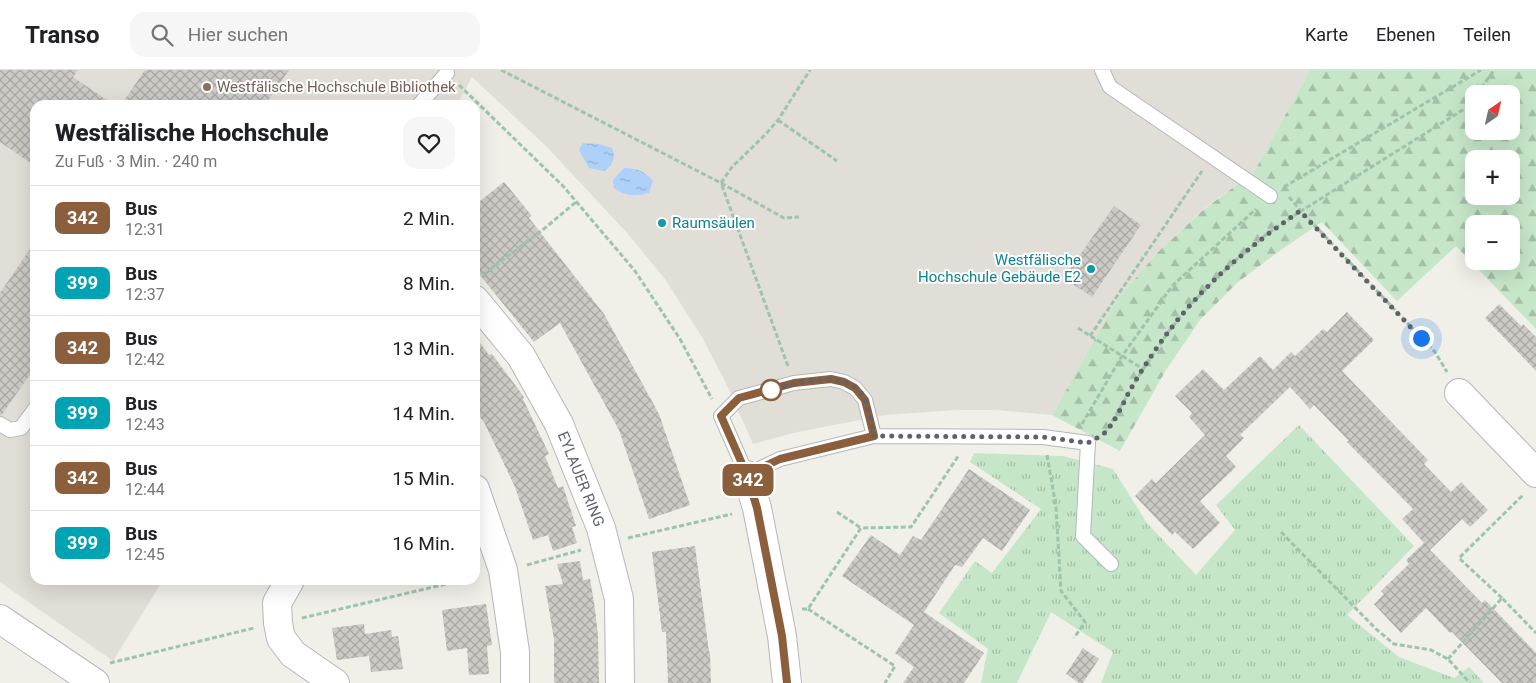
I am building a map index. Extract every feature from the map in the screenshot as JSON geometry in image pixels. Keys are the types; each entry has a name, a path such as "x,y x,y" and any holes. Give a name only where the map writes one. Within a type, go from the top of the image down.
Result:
{"street":[{"name":"EYLAUER RING","path":"480,294 521,356 559,424 602,528 619,599 620,683"},
{"path":"1459,393 1532,481"},
{"path":"747,475 757,508 777,608 787,683"},
{"path":"480,503 503,570 515,652 515,683"},
{"path":"287,585 277,603 278,623 282,638 293,654 335,683"},
{"path":"0,619 95,683"}],"lane":[{"path":"1102,70 1110,87 1270,196"},
{"path":"423,100 447,73"},
{"path":"874,436 865,400 855,388 844,382 831,379 794,383 739,398 721,416 747,475 780,459 874,436 1043,437 1088,443 1083,536 1111,564"},
{"path":"0,424 10,430 21,428 30,416"}],"path":[{"path":"501,70 721,183 784,218 798,217"},
{"path":"721,183 732,167 778,120 810,70"},
{"path":"1073,440 1122,356 1173,286 1270,196 1481,70"},
{"path":"1483,85 1494,70"},
{"path":"447,73 475,100"},
{"path":"480,105 563,186 635,271 680,339 721,416"},
{"path":"1088,443 1107,430 1143,369 1169,331 1192,302 1230,265 1268,233 1300,211 1465,109"},
{"path":"778,120 837,161"},
{"path":"1090,336 1212,157"},
{"path":"721,183 794,383"},
{"path":"1283,189 1300,211 1435,352 1459,393"},
{"path":"480,282 483,274 545,228 576,202"},
{"path":"1078,328 1143,369"},
{"path":"837,512 861,528 911,527 972,436"},
{"path":"1043,437 1056,507 1061,591 1084,622 1074,638"},
{"path":"1532,481 1459,558 1536,633"},
{"path":"808,609 861,528"},
{"path":"1281,532 1376,629 1394,644 1431,650 1448,659 1470,683"},
{"path":"1448,659 1502,598"},
{"path":"777,608 808,609 895,666 885,683"}],"shaded area":[{"path":"0,70 1310,70 1254,172 1203,209 1157,253 1117,300 1052,415 996,410 957,410 885,415 793,433 753,444 725,381 702,337 665,279 628,234 547,147 472,77 460,100 30,100 30,585 160,585 113,661 0,582"}],"green space":[{"path":"1310,70 1536,70 1536,329 1479,270 1520,270 1520,215 1465,215 1465,255 1456,246 1397,301 1322,222 1237,283 1200,320 1166,370 1120,451 1052,415 1117,300 1157,253 1203,210 1254,172"},
{"path":"1299,425 1414,546 1347,615 1399,657 1454,678 1469,667 1484,683 1101,683 1113,652 1051,612 1017,683 981,683 988,649 939,613 975,561 992,573 1041,509 970,462 974,453 1063,456 1113,469 1147,523 1196,575 1235,530 1216,505"}],"water":[{"path":"583,143 599,144 612,148 614,158 609,167 604,171 589,168 579,150"},
{"path":"624,168 643,172 653,181 649,193 631,195 614,188 613,180"}],"building":[{"path":"0,70 78,70 73,77 107,100 30,100 30,163 0,142"},
{"name":"Westfälische Hochschule Bibliothek","path":"145,70 289,70 268,100 124,100"},
{"path":"504,182 532,216 529,218 604,314 659,414 690,505 649,519 619,430 560,323 534,342 480,275 480,201"},
{"path":"1114,206 1141,225 1092,297 1064,278"},
{"path":"30,249 30,374 1,416 0,415 0,293"},
{"path":"1499,304 1521,326 1523,324 1536,337 1536,371 1485,318"},
{"path":"1347,312 1374,340 1342,371 1428,460 1424,464 1451,492 1461,482 1488,510 1470,527 1462,519 1430,550 1482,603 1485,600 1536,653 1536,683 1502,683 1426,608 1401,633 1374,604 1384,594 1381,591 1409,564 1406,560 1424,543 1402,519 1413,509 1347,442 1349,441 1314,405 1310,409 1290,387 1240,435 1244,438 1226,456 1236,467 1200,501 1220,523 1193,549 1175,532 1172,535 1135,496 1152,479 1156,483 1205,435 1189,417 1192,413 1175,396 1203,369 1224,390 1260,356 1273,370 1291,352 1295,356 1323,329 1327,332"},
{"path":"480,343 489,355 492,354 524,397 523,399 549,454 545,456 558,488 563,486 576,526 572,527 577,543 553,551 548,535 533,540 515,487 480,417"},
{"path":"969,469 1030,510 1002,551 983,538 962,567 955,565 924,612 984,653 964,683 903,683 914,667 895,653 914,625 842,576 871,535 900,555 913,536 921,540"},
{"path":"695,546 710,652 711,683 668,683 666,632 662,632 652,552"},
{"path":"580,561 583,580 590,579 595,609 598,636 599,683 554,683 554,639 545,586 563,584 557,564"},
{"path":"486,604 492,645 487,646 489,674 469,675 467,648 447,651 442,610"},
{"path":"364,624 365,634 391,630 392,637 398,636 403,669 371,672 369,656 337,660 332,628"},
{"path":"1083,648 1099,659 1083,683 1079,683 1066,674"}],"bus line":[{"name":"342","path":"763,467 780,459 874,436 865,400 855,388 844,382 831,379 794,383 739,398 721,416 747,475 757,508 782,636 787,683"}],"place":[{"name":"Westfälische Hochschule Bibliothek","path":"207,87"},
{"name":"Raumsäulen","path":"662,223"},
{"name":"Westfälische Hochschule Gebäude E2","path":"1091,269"}],"route":[{"path":"771,390 769,390 794,383 812,381 831,379 844,382 855,388 865,400 874,436 1043,437 1088,443 1107,430 1138,377 1169,331 1192,302 1230,265 1268,233 1300,211 1421,338"}]}
